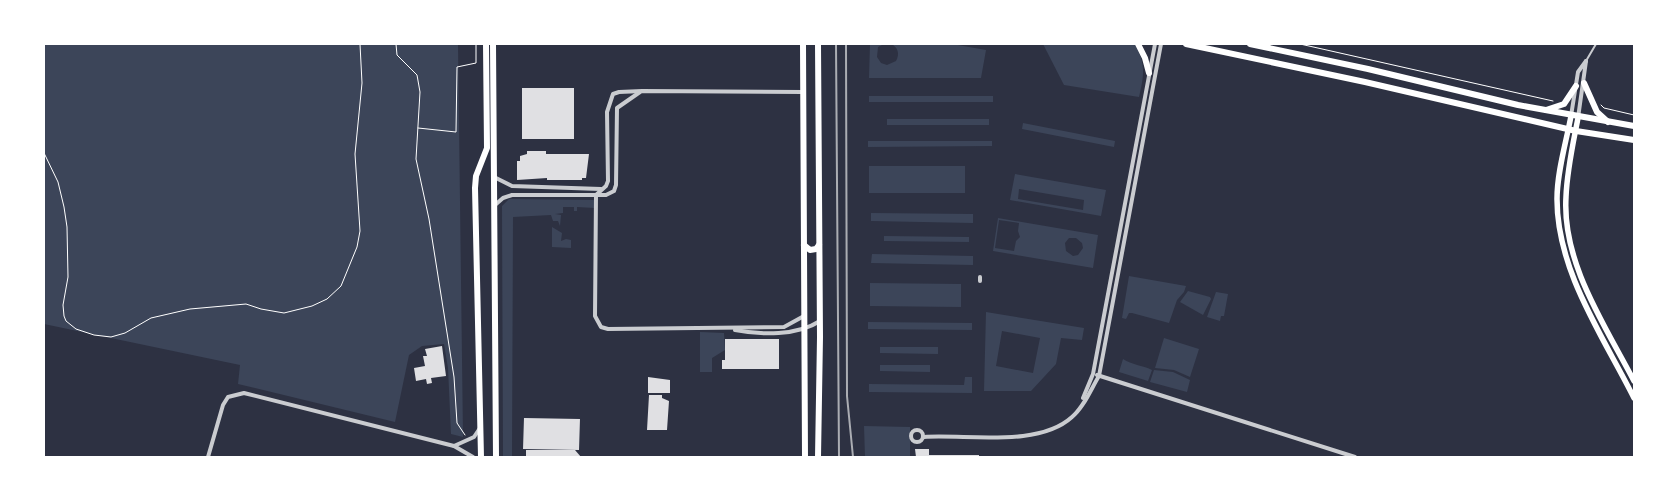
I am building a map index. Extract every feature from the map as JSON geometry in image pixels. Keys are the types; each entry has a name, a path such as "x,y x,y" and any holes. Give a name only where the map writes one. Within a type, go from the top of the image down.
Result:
{"main road":[{"path":"481,457 475,188 476,176 487,148 486,44"},
{"path":"493,44 496,457"},
{"path":"803,44 805,457"},
{"path":"818,44 820,321 818,457"},
{"path":"1138,44 1145,58 1149,73"},
{"path":"1186,44 1365,82 1576,131 1634,140"},
{"path":"1250,44 1368,69 1578,118 1634,126"},
{"path":"1365,82 1371,78 1368,69"},
{"path":"1584,83 1597,112 1609,123"},
{"path":"1545,110 1564,104 1576,86"},
{"path":"1571,116 1557,200 1564,252 1575,281 1634,398"},
{"path":"1578,118 1565,199 1572,250 1581,278 1634,381"},
{"path":"804,245 813,250 819,245"}],"street":[{"path":"1077,412 1093,374 1154,44"},
{"path":"923,435 1006,437 1043,433 1070,419 1077,412 1099,376 1161,44"},
{"path":"1578,118 1586,61"},
{"path":"1571,116 1578,72 1586,61"},
{"path":"494,206 503,198 512,195 596,195 611,193 616,185 616,112 619,105 642,91"},
{"path":"803,92 616,92 609,103 608,182 596,195 595,316 600,327 608,329 732,329 784,327 805,315"},
{"path":"494,177 512,186 601,189"},
{"path":"732,329 745,332 805,330 820,321"},
{"path":"1093,374 1355,457"},
{"path":"208,457 223,405 228,397 237,394 253,396 454,446 473,457"},
{"path":"454,446 474,437 480,428"}],"lane":[{"path":"1586,61 1596,44"}],"path":[{"path":"44,153 58,182 64,207 67,227 68,277 63,305 64,316 66,321 76,329 94,336 111,337 118,336 151,318 190,308 246,304 261,310 284,312 312,306 327,299 340,286 357,247 360,231 355,154 362,74 360,44"},
{"path":"396,44 397,55 416,75 421,98 416,159 429,220 454,377 457,423 463,430"},
{"path":"418,128 456,132 457,68 476,63 476,44"},
{"path":"1300,44 1554,101"},
{"path":"1604,108 1634,115"}],"shaded area":[{"path":"44,44 458,44 463,437 451,434 448,368 444,344 422,346 409,355 395,422 238,384 240,365 44,324"},
{"path":"870,44 884,44 878,47 877,57 881,63 887,65 896,61 898,56 897,49 891,44 952,44 986,50 981,78 869,78"},
{"path":"1043,44 1135,44 1141,58 1143,70 1139,97 1064,85"},
{"path":"869,96 993,96 993,102 869,102"},
{"path":"887,119 989,119 989,125 887,125"},
{"path":"1023,123 1115,141 1114,147 1022,129"},
{"path":"868,141 992,141 992,146 868,147"},
{"path":"869,166 965,166 965,193 869,193"},
{"path":"1015,174 1106,190 1101,216 1010,200","holes":["1019,189 1084,200 1083,210 1018,199"]},
{"path":"509,199 595,200 595,208 577,207 577,211 574,211 574,207 563,207 563,213 555,214 561,215 560,226 558,221 553,221 551,215 513,217 512,457 503,457 502,206"},
{"path":"871,213 973,214 973,223 871,221"},
{"path":"998,218 1098,235 1093,268 993,251","holes":["999,220 1019,223 1018,231 1020,237 1016,241 1014,251 995,248","1069,238 1076,238 1082,243 1083,248 1078,255 1073,256 1066,251 1065,243"]},
{"path":"552,227 562,233 561,241 571,240 571,248 552,247"},
{"path":"884,236 969,237 969,242 884,241"},
{"path":"872,254 973,256 973,265 871,263"},
{"path":"1129,276 1186,286 1184,292 1177,300 1169,323 1132,313 1129,313 1126,319 1122,318"},
{"path":"870,283 961,284 961,307 870,306"},
{"path":"1188,291 1210,297 1211,299 1203,315 1180,302"},
{"path":"1216,292 1228,294 1224,316 1221,316 1220,321 1207,317"},
{"path":"986,312 1084,328 1082,340 1061,338 1056,364 1031,391 984,391","holes":["1002,331 1040,338 1033,373 996,366"]},
{"path":"868,322 972,323 972,330 868,329"},
{"path":"700,332 724,333 725,350 712,358 712,372 700,372"},
{"path":"1164,338 1199,349 1190,377 1174,370 1155,368"},
{"path":"880,347 938,347 938,354 880,353"},
{"path":"1123,359 1152,370 1148,381 1119,372"},
{"path":"880,365 930,365 930,372 880,371"},
{"path":"1154,370 1173,372 1190,380 1187,392 1150,382"},
{"path":"965,377 972,377 972,393 869,392 869,384 964,385"},
{"path":"864,426 910,427 910,457 865,457"}],"building":[{"path":"522,88 574,88 574,139 522,139"},
{"path":"527,151 546,151 546,154 589,154 586,178 582,178 582,180 547,180 547,178 517,180 517,161 520,161 520,156 527,154"},
{"path":"725,339 779,339 779,369 722,369 722,360 725,360"},
{"path":"442,346 446,376 431,378 432,383 427,384 426,379 416,381 414,368 425,366 423,356 427,356 425,349"},
{"path":"648,377 670,380 670,393 648,393"},
{"path":"649,395 662,395 662,398 669,401 667,430 647,430"},
{"path":"524,418 580,419 579,450 523,449"},
{"path":"915,449 929,449 929,455 979,455 979,457 916,457"},
{"path":"526,450 575,450 581,457 526,457"}],"railway":[{"path":"836,44 839,457"},
{"path":"846,44 847,396 853,457"}]}
